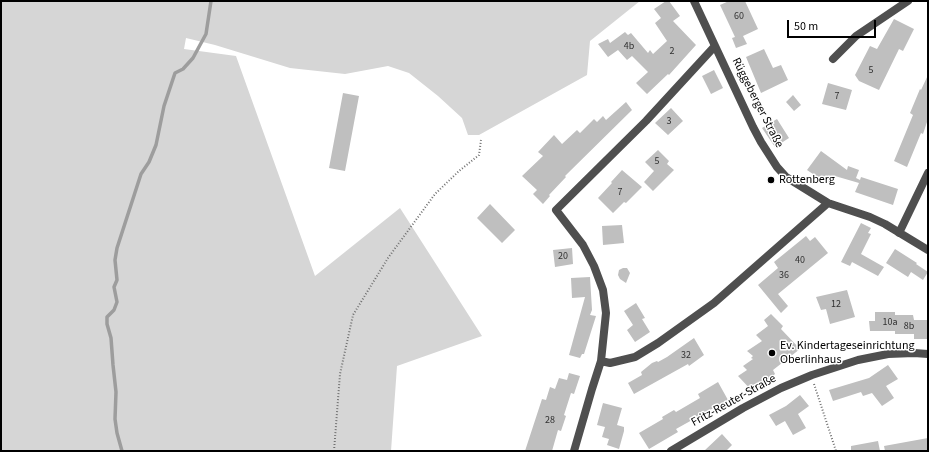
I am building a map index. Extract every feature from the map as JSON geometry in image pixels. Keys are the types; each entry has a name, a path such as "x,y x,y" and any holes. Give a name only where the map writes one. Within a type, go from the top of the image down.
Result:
{"street":[{"name":"Rüggeberger Straße","path":"694,1 761,142 777,167 786,176 828,203 870,217 928,250"},
{"path":"833,59 856,36 908,1"},
{"path":"574,451 601,362 606,313 603,290 584,245 556,210 646,121 715,46"},
{"path":"899,233 928,172"},
{"path":"601,362 615,362 635,357 714,304 828,203"},
{"name":"Fritz-Reuter-Straße","path":"671,451 743,408 781,388 812,375 858,360 888,354 928,354"}],"path":[{"path":"334,451 340,374 353,315 388,258 435,194 459,171 479,155 481,140"},
{"path":"812,375 836,451"}],"shaded area":[{"path":"1,1 640,1 590,41 587,75 479,135 468,135 462,118 438,96 409,73 388,66 345,74 290,68 215,45 186,38 184,49 236,56 315,276 400,208 482,336 397,366 391,451 1,451"}],"building":[{"path":"666,1 669,1 680,16 673,21 696,45 669,75 668,74 647,94 636,83 648,72 632,56 627,60 618,50 608,57 598,44 608,39 610,43 625,32 628,35 631,33 648,53 650,50 653,54 667,41 655,23 661,18 654,9"},
{"path":"729,1 745,1 758,29 743,36 747,44 736,48 732,38 735,37 720,5"},
{"path":"894,19 914,29 903,51 899,49 879,90 859,81 855,75 870,46 877,49"},
{"path":"764,49 773,68 781,65 788,80 761,93 746,57"},
{"path":"714,70 723,88 711,94 702,76"},
{"path":"928,75 928,119 923,134 921,133 907,167 894,161 913,115 910,113 920,89 921,90"},
{"path":"828,83 852,90 846,110 822,104"},
{"path":"343,93 359,96 345,171 329,168"},
{"path":"793,95 801,105 794,111 786,102"},
{"path":"626,102 632,110 565,176 566,177 549,195 550,196 543,204 533,194 537,190 522,176 543,156 538,152 554,135 562,144 577,130 580,133 594,119 597,122 603,116 606,120"},
{"path":"671,108 683,121 668,135 655,123"},
{"path":"777,119 789,138 775,147 762,128"},
{"path":"658,150 669,161 667,164 674,170 653,191 644,182 654,171 645,162"},
{"path":"821,151 847,170 848,166 859,170 856,178 860,180 861,177 898,189 893,205 855,192 859,183 835,176 829,185 807,170"},
{"path":"622,170 642,187 626,203 624,202 613,213 598,198"},
{"path":"490,204 515,230 502,243 477,218"},
{"path":"861,223 871,228 868,233 871,234 861,254 884,267 878,276 852,262 850,266 841,262"},
{"path":"622,225 624,243 603,245 602,226"},
{"path":"806,236 810,241 815,237 828,253 778,294 788,306 781,313 758,285 778,268 774,262"},
{"path":"572,248 573,264 555,267 553,250"},
{"path":"895,249 928,272 923,280 911,272 908,277 886,263"},
{"path":"627,268 630,273 626,283 620,279 618,275 619,270"},
{"path":"590,277 592,310 590,315 596,316 584,354 582,354 580,358 569,355 585,297 572,298 571,278"},
{"path":"847,290 855,317 830,324 826,309 821,310 816,297"},
{"path":"636,303 645,318 642,319 650,332 635,342 627,330 633,325 624,311"},
{"path":"875,312 895,312 895,315 913,315 914,320 928,320 928,339 914,339 914,334 895,334 895,331 870,331 869,321 875,321"},
{"name":"Ev. Kindertageseinrichtung Oberlinhaus","path":"771,314 783,326 781,329 800,349 773,370 775,374 753,392 738,376 747,370 743,366 753,359 751,358 753,356 747,351 762,341 756,335 768,326 764,320"},
{"path":"694,338 704,355 689,366 688,364 634,394 628,383 642,375 641,372 652,363 658,362 667,357"},
{"path":"888,365 898,379 886,386 894,398 882,406 872,393 863,396 861,392 833,401 829,390 869,378"},
{"path":"569,373 580,376 574,394 571,393 564,415 566,416 561,431 558,430 552,451 525,451 542,399 546,400 550,387 555,389 559,378 567,380"},
{"path":"718,382 728,400 676,429 678,432 649,449 639,433 663,419 662,417 674,410 676,412 700,398 698,394"},
{"path":"800,395 809,406 798,414 806,428 793,435 785,421 776,426 769,415 786,406"},
{"path":"603,403 622,408 617,425 624,427 619,449 607,445 609,439 602,437 605,427 597,425"},
{"path":"722,434 732,445 726,451 704,451"},
{"path":"928,438 928,451 885,451 884,446"},
{"path":"878,441 880,451 851,451 851,446"}],"waterway":[{"path":"122,451 115,419 116,392 111,338 107,324 107,317 114,310 117,302 114,287 117,280 115,260 117,248 141,174 149,162 156,145 164,106 175,73 183,69 193,58 206,34 211,1"}],"place":[{"name":"Rottenberg","path":"771,180"},
{"name":"Ev. Kindertageseinrichtung Oberlinhaus","path":"772,353"}]}
